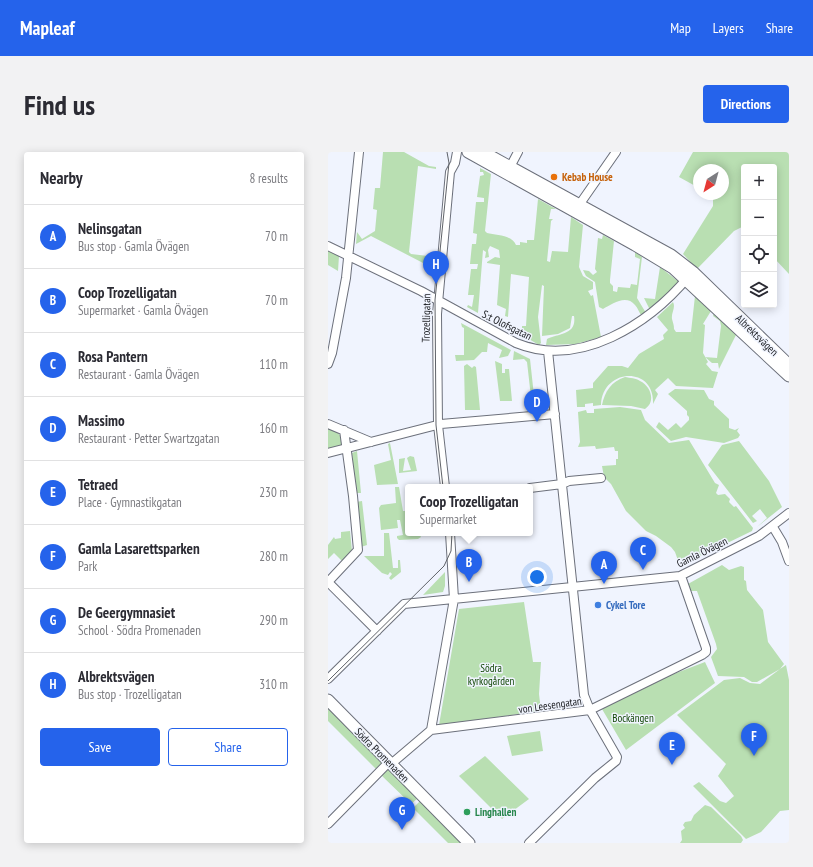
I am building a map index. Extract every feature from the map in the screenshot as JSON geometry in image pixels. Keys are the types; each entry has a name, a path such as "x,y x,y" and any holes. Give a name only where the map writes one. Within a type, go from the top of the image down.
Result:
{"main road":[{"name":"Albrektsvägen","path":"468,152 508,170 576,208 673,268 690,276 789,365"},
{"name":"Albrektsvägen","path":"483,152 508,170"},
{"name":"Albrektsvägen","path":"690,276 789,376"},
{"name":"Södra Promenaden","path":"328,700 469,843"}],"street":[{"path":"328,364 332,353 349,255 359,152"},
{"name":"Trozelligatan","path":"445,484 438,425 437,301 450,172 455,163 457,152"},
{"path":"508,170 518,152"},
{"path":"576,208 616,152"},
{"name":"S:t Olofsgatan","path":"328,246 349,255 516,343 531,349 548,351 589,346 643,320 662,306 690,276"},
{"path":"529,843 595,778 616,762 617,757 590,710 584,695 548,351"},
{"path":"328,453 438,425 555,414"},
{"path":"328,424 371,442"},
{"path":"344,430 353,496 358,550 328,582 377,631"},
{"path":"533,488 562,484 569,481 601,478"},
{"name":"Gamla Övägen","path":"328,679 404,604 681,576 749,541 787,516"},
{"path":"773,526 782,542 789,561"},
{"path":"328,824 390,763 431,730 454,599 450,536"},
{"name":"von Leesengatan","path":"431,730 590,710 706,652 706,648 681,576"}],"green space":[{"path":"383,152 404,152 429,166 436,167 436,169 418,166 409,252 411,254 428,256 427,267 425,264 371,236 356,244 357,232 362,239 375,231 377,210 373,209 375,188 380,188"},
{"path":"693,152 789,152 789,274 777,261 777,164 741,164 741,228 734,231 697,269 683,254 713,206 713,200 729,200 729,164 693,164 693,185 679,177"},
{"path":"480,168 491,174 485,231 487,233 507,237 516,245 520,245 520,242 527,243 527,240 534,240 538,199 556,209 551,209 549,219 553,219 551,221 547,261 550,262 552,251 568,252 571,217 583,225 579,267 583,276 593,282 593,289 588,291 591,296 593,295 601,337 576,344 546,345 547,339 566,332 573,327 574,316 572,316 570,328 558,334 542,336 544,286 542,285 538,317 541,343 539,345 522,335 522,326 526,326 529,277 511,274 508,317 505,316 506,309 497,305 500,265 487,263 495,257 500,258 499,250 490,246 488,250 489,257 485,258 486,252 483,250 478,313 467,307 468,305 472,307 474,295 468,295 471,269 477,269 478,264 470,264 472,244 476,244 477,234 473,233 476,202 484,202 484,198 477,197 480,176 484,175 483,172 480,172"},
{"path":"603,235 614,241 610,280 610,283 613,286 613,291 617,292 618,287 630,288 631,284 637,285 640,259 635,257 635,252 642,257 637,298 646,313 642,316 635,305 627,300 619,301 603,309 599,307 595,282 586,276 583,270 589,271 593,275 597,272 595,269 598,238 602,239"},
{"path":"328,249 339,256 338,271 328,265"},
{"path":"660,267 679,282 650,310 644,298 655,299"},
{"path":"695,296 711,311 703,324 705,325 703,353 708,362 706,364 712,371 718,372 713,388 676,386 668,378 655,390 658,394 653,404 651,391 646,382 638,377 628,376 618,378 610,384 604,393 601,405 593,406 593,403 585,404 585,407 577,407 576,390 593,388 593,383 608,366 622,366 628,368 639,354 664,339 663,335 668,330 657,317 673,302 674,306 672,317 674,329 676,332 691,332"},
{"path":"714,313 736,335 719,369 718,363 712,363 705,357 717,358 721,326 720,321 713,316"},
{"path":"461,323 511,350 508,356 499,358 502,350 488,343 487,352 482,352 474,360 456,361 455,355 464,355 464,328 462,327"},
{"path":"514,351 530,359 535,405 532,406 527,362 524,359 513,360"},
{"path":"495,361 502,364 502,373 505,373 505,369 509,369 512,401 500,401"},
{"path":"467,364 472,368 474,366 476,367 480,410 465,410 464,366"},
{"path":"625,377 638,380 647,386 651,394 651,398 645,409 631,406 602,405 605,395 612,384"},
{"path":"675,389 704,390 709,399 714,401 714,405 729,419 729,428 735,430 739,428 737,431 740,435 738,438 724,443 686,437 671,441 656,427 659,422 668,430 676,423 681,428 689,420 687,411 668,394"},
{"path":"620,407 641,410 645,420 669,443 689,440 715,483 719,485 716,493 718,495 725,494 730,499 729,502 734,507 736,506 753,528 752,531 680,566 675,552 671,547 646,531 626,511 611,484 604,477 602,466 616,465 618,451 615,451 614,447 596,449 595,446 578,447 580,442 578,412 586,410 587,413 594,413 594,409"},
{"path":"328,428 340,435 343,443 341,446 328,449"},
{"path":"739,441 769,481 782,507 757,527 767,518 760,509 752,516 757,521 753,523 708,465 722,445"},
{"path":"390,443 398,484 377,485 374,465 391,460 388,444"},
{"path":"357,451 361,493 356,493 352,453"},
{"path":"410,456 414,457 417,471 399,473 399,459 405,458 403,471 411,470 407,458"},
{"path":"395,487 399,487 403,511 405,511 405,536 421,537 418,539 399,540 397,536 403,535 400,520 397,520 398,528 381,530 379,508 381,505 396,503"},
{"path":"362,501 367,545 361,547 356,502"},
{"path":"350,531 352,551 342,561 334,553 328,559 328,545 334,537 335,539 341,538 341,532"},
{"path":"384,533 389,533 393,568 398,568 398,560 400,560 401,572 391,580 389,578 392,574 390,572 388,575 382,573 364,556 384,556"},
{"path":"722,565 729,570 741,566 744,567 744,580 746,581 747,590 763,610 768,642 784,664 780,669 757,682 752,682 744,677 718,676 711,657 717,649 716,644 697,591 691,591 688,584"},
{"path":"445,572 445,586 443,592 423,595"},
{"name":"Södra kyrkogården","path":"524,602 533,662 541,662 539,694 541,711 439,725 459,609"},
{"name":"Bockängen","path":"705,662 715,683 626,750 602,709 671,675"},
{"path":"786,665 789,680 789,810 780,811 761,832 746,839 693,786 699,782 720,801 726,803 734,796 718,776 726,764 677,715 724,680 740,678 750,683 760,684"},
{"path":"328,708 383,764 377,770 328,721"},
{"path":"540,731 543,751 512,756 507,736"},
{"path":"485,756 529,799 502,819 459,776"},
{"path":"388,768 417,799 411,804 381,775"},
{"path":"420,801 461,843 448,843 413,808"},
{"path":"705,805 711,807 741,836 743,840 741,843 680,843 682,840 681,831 685,828 683,825 685,822 691,821 694,815"}],"tram line":[{"path":"443,484 436,425 435,300 449,163 447,152"},
{"path":"328,681 444,566 451,551 452,536"}],"place":[{"name":"Kebab House","path":"554,177"},
{"name":"Albrektsvägen","path":"436,284"},
{"name":"Massimo","path":"537,422"},
{"name":"Rosa Pantern","path":"643,570"},
{"name":"Coop Trozelligatan","path":"469,582"},
{"name":"Nelinsgatan","path":"604,584"},
{"name":"Cykel Tore","path":"598,605"},
{"name":"Gamla Lasarettsparken","path":"754,756"},
{"name":"Tetraed","path":"672,765"},
{"name":"Linghallen","path":"467,812"},
{"name":"De Geergymnasiet","path":"402,830"}]}
